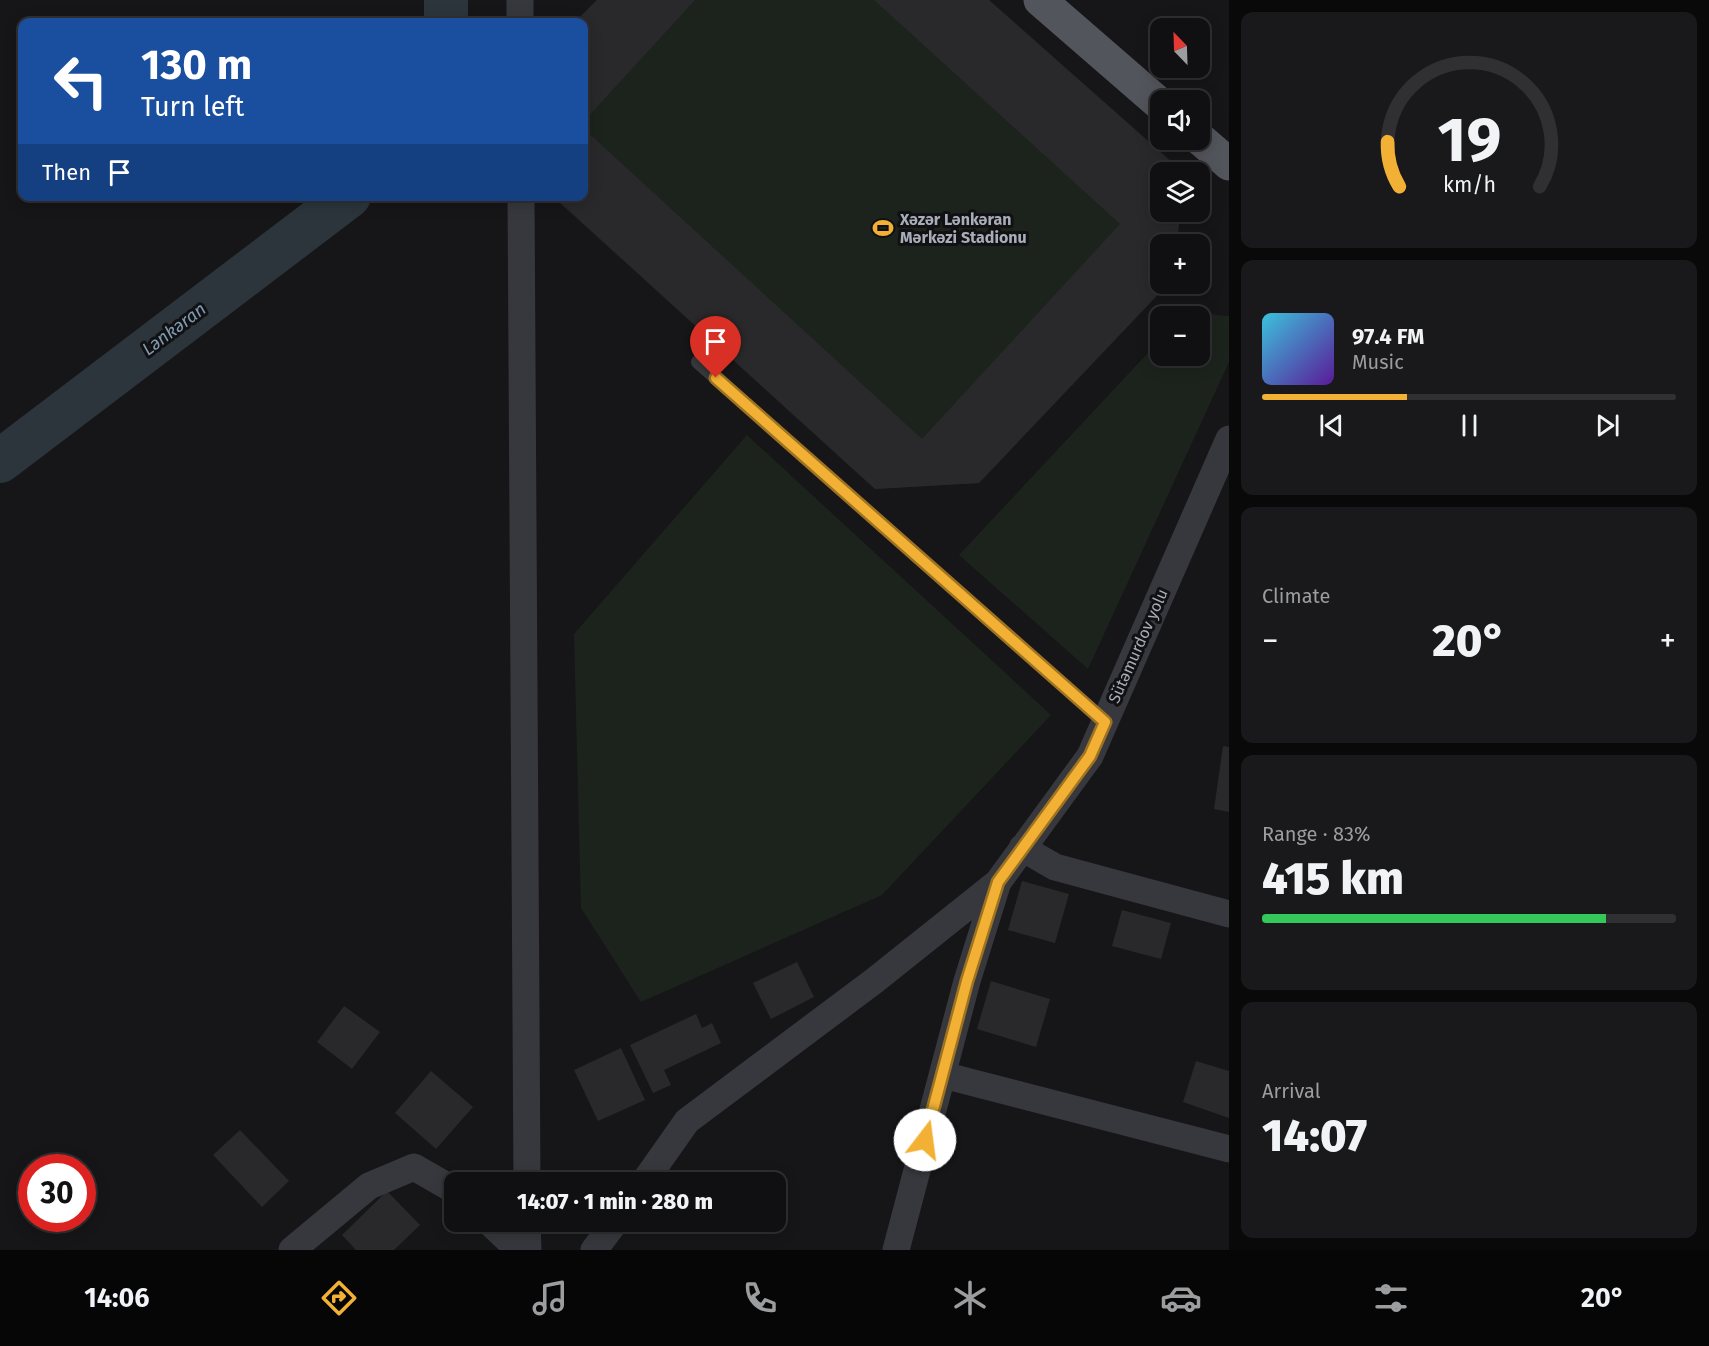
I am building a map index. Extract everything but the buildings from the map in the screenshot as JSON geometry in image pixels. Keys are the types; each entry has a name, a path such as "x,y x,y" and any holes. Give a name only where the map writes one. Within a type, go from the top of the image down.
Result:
{"main road":[{"path":"1040,0 1150,95"},
{"path":"1210,148 1229,164"}],"street":[{"path":"520,0 520,18"},
{"path":"521,201 527,1172"},
{"name":"Sütəmurdov yolu","path":"896,1250 967,981 998,882 1090,756 1229,439"},
{"path":"1022,848 1055,867 1229,914"},
{"path":"651,1172 687,1121 874,981 998,882"},
{"path":"943,1075 1229,1149"},
{"path":"292,1250 369,1186 414,1167 444,1184"},
{"path":"500,1232 519,1250"},
{"path":"527,1232 528,1250"},
{"path":"594,1250 608,1232"}],"lane":[{"path":"698,362 1105,722"}],"shaded area":[{"name":"Xəzər Lənkəran Mərkəzi Stadionu","path":"597,0 989,0 1150,143 1150,150 1158,150 1172,162 1150,162 1150,222 1179,222 1178,234 1150,234 1150,294 1159,294 979,483 875,489 557,201 588,201 588,18 579,18"},
{"path":"1210,314 1229,316 1229,362 1088,669 959,555 1150,351 1150,366 1210,366"},
{"path":"747,435 1051,715 882,895 641,1002 581,908 574,634"}],"waterway":[{"name":"Lənkəran","path":"446,0 446,18"},
{"name":"Lənkəran","path":"0,461 342,201"}],"place":[{"name":"Xəzər Lənkəran Mərkəzi Stadionu","path":"883,228"}],"route":[{"path":"716,378 1105,722 1090,756 998,882 967,981 925,1140"}]}
